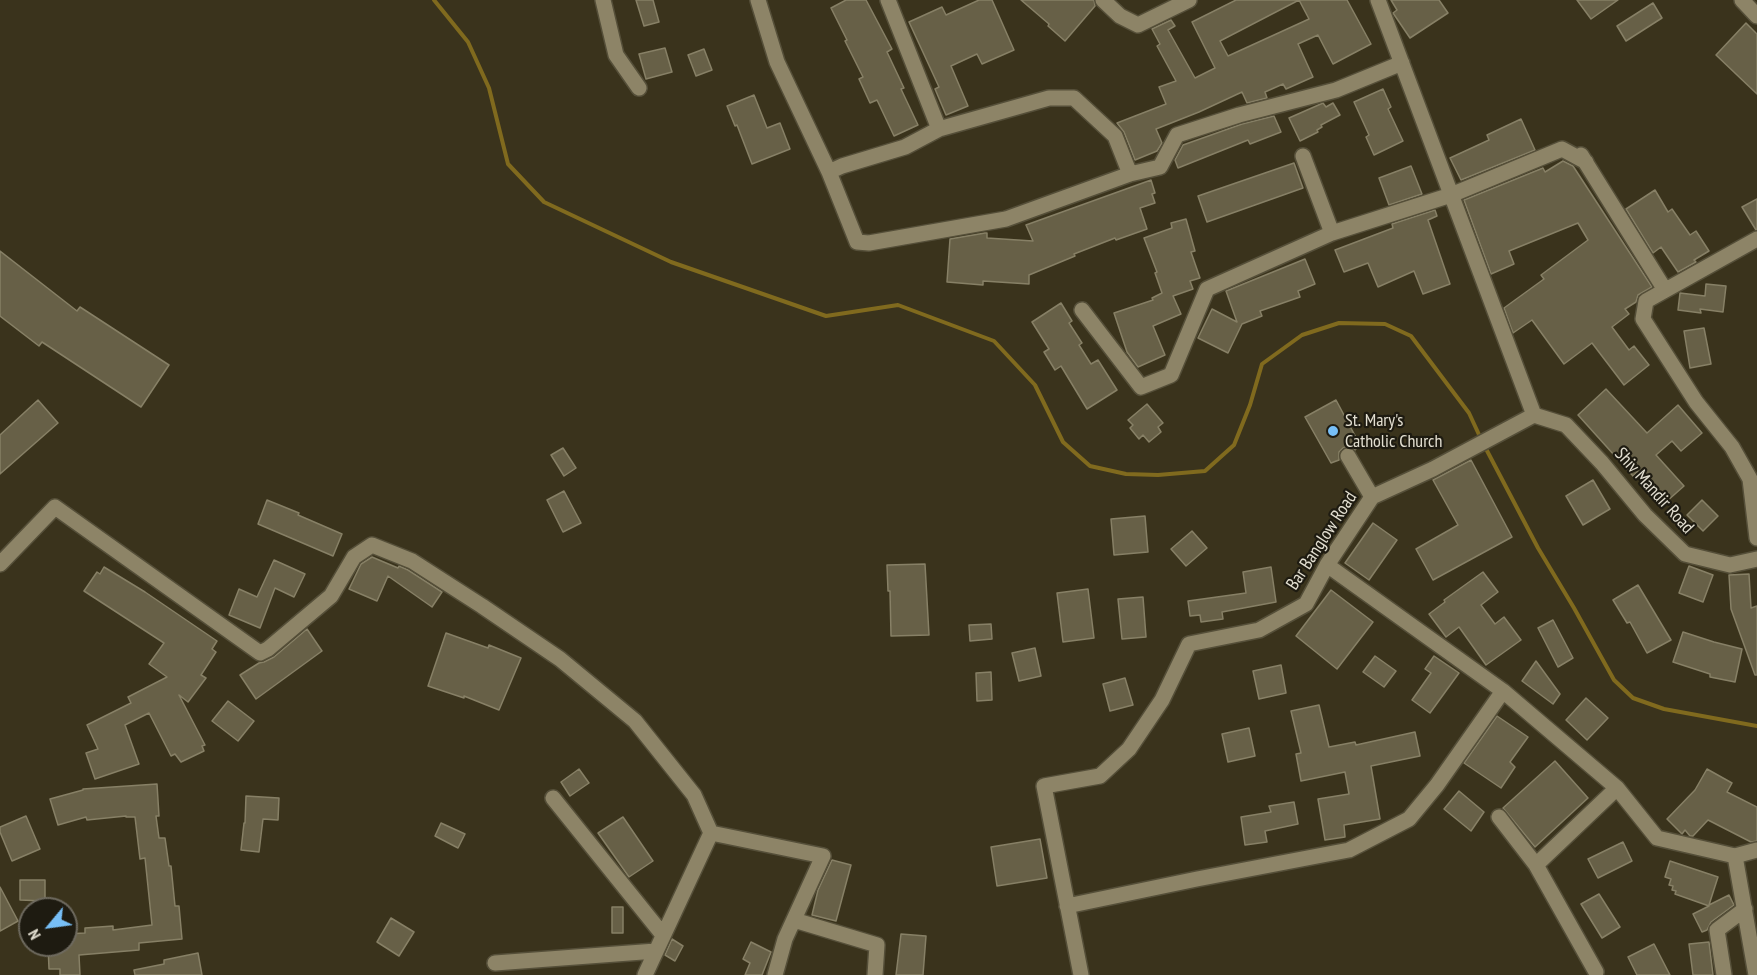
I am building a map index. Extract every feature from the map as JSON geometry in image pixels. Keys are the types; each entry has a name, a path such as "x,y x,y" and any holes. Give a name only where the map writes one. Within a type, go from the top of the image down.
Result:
{"street":[{"path":"603,0 616,54 639,88"},
{"path":"758,0 777,62 829,172 857,242 869,243 1006,219 1130,174 1160,167 1177,135 1239,115 1336,90 1402,63"},
{"path":"888,0 939,129"},
{"path":"1103,0 1119,16 1138,25 1163,6 1189,0"},
{"path":"1378,0 1534,415"},
{"path":"1742,0 1757,16"},
{"path":"829,172 905,147 939,129 1049,98 1074,98 1115,136 1130,174"},
{"path":"1577,148 1665,290"},
{"path":"1082,310 1141,387 1171,375 1207,290 1332,233 1451,195 1562,149 1586,162"},
{"path":"1303,156 1332,233"},
{"path":"1757,239 1646,301 1643,319 1696,402 1732,447 1750,479 1757,538"},
{"name":"Bar Banglow Road","path":"1081,975 1044,786 1101,776 1129,749 1162,700 1189,644 1259,630 1306,604 1372,497 1433,469 1534,415"},
{"name":"Shiv Mandir Road","path":"1534,415 1566,425 1602,463 1645,515 1685,554 1730,565 1757,559"},
{"path":"1348,456 1372,497"},
{"path":"0,564 55,507 260,653 268,649 331,596 354,556 372,545 412,561 560,659 635,721 694,795 711,833 645,975"},
{"path":"1328,565 1503,691 1617,788 1657,838 1735,856 1757,850"},
{"path":"1067,906 1349,850 1409,819 1437,785 1503,691"},
{"path":"1536,865 1617,788"},
{"path":"553,798 663,935"},
{"path":"1499,817 1536,865 1596,972"},
{"path":"711,833 823,856 785,939 775,975"},
{"path":"1735,856 1756,975"},
{"path":"1724,975 1717,930 1744,909"},
{"path":"794,920 877,945 875,975"},
{"path":"495,963 656,951"}],"building":[{"path":"636,0 653,0 659,22 644,26"},
{"path":"846,0 866,0 892,49 887,52 918,125 894,136 877,100 870,103 859,79 863,77 831,8"},
{"path":"979,0 992,0 1014,50 982,64 977,54 951,66 968,106 946,115 935,89 939,87 909,22 942,7 946,15"},
{"path":"1021,0 1094,0 1095,6 1065,41"},
{"path":"1236,0 1299,0 1347,0 1371,44 1333,64 1318,35 1298,44 1313,77 1286,89 1283,84 1265,92 1267,98 1247,103 1242,92 1156,129 1162,143 1157,151 1135,160 1124,132 1117,123 1166,104 1159,87 1176,81 1157,46 1160,44 1152,29 1171,20 1175,26 1168,30 1195,78 1215,68 1192,22","holes":["1299,0 1309,19 1228,56 1220,41"]},
{"path":"1391,0 1439,0 1448,13 1410,38 1393,13 1397,10"},
{"path":"1577,0 1618,0 1591,19"},
{"path":"1653,3 1662,18 1626,41 1617,26"},
{"path":"1746,23 1757,34 1757,94 1716,55"},
{"path":"665,48 672,72 646,79 639,54"},
{"path":"704,49 712,70 696,76 688,55"},
{"path":"1383,89 1391,107 1388,109 1403,141 1374,155 1366,137 1369,135 1354,102"},
{"path":"754,95 767,128 780,123 790,149 752,164 727,106"},
{"path":"1323,103 1326,107 1333,103 1340,115 1321,125 1318,132 1300,141 1289,118"},
{"path":"1274,116 1281,132 1250,144 1248,140 1178,168 1175,160 1183,145 1242,124"},
{"path":"1521,119 1535,150 1461,180 1450,158 1489,140 1487,135"},
{"path":"1563,161 1573,166 1652,287 1638,295 1636,302 1625,309 1629,314 1612,327 1629,350 1634,346 1649,365 1624,385 1592,343 1564,364 1532,320 1513,333 1504,308 1544,279 1541,275 1588,240 1578,223 1509,251 1514,264 1491,274 1464,200 1543,168 1545,172"},
{"path":"1294,163 1303,188 1207,222 1198,196"},
{"path":"1411,166 1422,194 1389,205 1379,178"},
{"path":"1151,180 1155,203 1140,208 1147,229 1116,240 1115,238 1074,254 1075,256 1029,275 1029,284 983,281 983,285 947,282 950,239 987,233 987,238 1033,241 1026,225"},
{"path":"1655,190 1668,212 1672,209 1690,235 1696,231 1709,251 1694,260 1696,262 1678,272 1661,247 1653,253 1626,209"},
{"path":"1757,199 1757,229 1756,230 1742,207"},
{"path":"1435,210 1437,216 1428,220 1450,284 1423,294 1414,271 1378,287 1368,263 1344,272 1335,250 1393,228 1392,224"},
{"path":"1186,219 1195,251 1191,252 1200,278 1190,281 1193,289 1173,296 1181,314 1153,326 1165,355 1138,367 1127,352 1114,313 1153,300 1152,298 1162,293 1144,238 1172,228 1171,223"},
{"path":"0,251 77,311 80,307 169,365 141,407 42,342 39,346 0,316"},
{"path":"1305,259 1315,284 1298,291 1300,297 1260,311 1262,316 1242,324 1228,353 1198,338 1212,309 1237,322 1226,291"},
{"path":"1706,284 1726,286 1723,312 1700,309 1701,313 1678,310 1680,293 1705,296"},
{"path":"1061,303 1072,321 1069,323 1082,343 1079,345 1091,364 1098,360 1117,390 1087,409 1061,366 1055,370 1044,352 1049,349 1032,322"},
{"path":"1704,328 1711,364 1690,368 1684,331"},
{"path":"1606,389 1647,433 1678,405 1702,433 1681,451 1672,441 1656,455 1684,486 1666,502 1638,471 1633,476 1578,415"},
{"path":"38,400 58,423 0,474 0,435"},
{"name":"St. Mary's Catholic Church","path":"1336,400 1360,445 1355,450 1349,446 1343,448 1339,452 1339,460 1331,463 1305,417"},
{"path":"1147,404 1163,423 1158,427 1161,432 1149,442 1143,435 1139,439 1130,428 1133,425 1128,420"},
{"path":"563,448 576,468 564,476 551,455"},
{"path":"1471,460 1512,537 1433,580 1416,549 1458,525 1433,480"},
{"path":"1593,480 1610,509 1583,525 1566,496"},
{"path":"564,491 581,523 563,532 547,500"},
{"path":"267,500 342,534 333,556 258,524"},
{"path":"1702,500 1718,516 1703,531 1687,515"},
{"path":"1145,516 1148,552 1114,555 1111,519"},
{"path":"1373,523 1397,540 1369,580 1345,563"},
{"path":"1192,531 1207,548 1186,566 1171,549"},
{"path":"372,557 408,570 442,592 432,607 388,576 377,601 349,589 361,564"},
{"path":"274,560 305,574 294,597 275,588 260,628 229,615 239,589 257,597"},
{"path":"925,564 929,635 891,636 887,565"},
{"path":"1689,566 1713,575 1703,602 1679,593"},
{"path":"104,567 217,641 212,649 216,652 201,675 206,678 188,702 179,695 205,745 202,746 204,751 181,762 175,754 171,756 149,713 125,725 139,764 95,779 86,753 98,749 87,725 131,703 128,697 167,677 149,664 164,643 84,591 97,572 100,574"},
{"path":"1271,567 1276,602 1222,612 1223,619 1201,622 1200,615 1190,616 1188,601 1246,593 1243,572"},
{"path":"1483,572 1498,592 1481,605 1495,624 1504,617 1521,640 1486,665 1459,627 1446,637 1429,614 1445,602 1444,600"},
{"path":"1749,574 1751,608 1757,606 1757,675 1755,675 1731,609 1729,575"},
{"path":"1638,585 1671,640 1647,653 1630,622 1627,623 1613,600"},
{"path":"1088,589 1094,638 1063,642 1057,593"},
{"path":"1331,590 1373,622 1337,669 1296,636"},
{"path":"1143,597 1146,637 1122,639 1118,599"},
{"path":"1553,620 1573,658 1558,667 1538,628"},
{"path":"991,624 992,639 970,641 969,625"},
{"path":"307,629 322,651 256,699 240,675 274,657"},
{"path":"1683,632 1742,649 1735,682 1710,677 1710,674 1673,662"},
{"path":"446,633 488,648 489,645 521,658 499,710 464,696 464,698 428,686"},
{"path":"1035,648 1041,676 1019,681 1012,653"},
{"path":"1375,656 1396,671 1384,687 1363,672"},
{"path":"1434,656 1459,673 1430,713 1412,700 1431,673 1425,669"},
{"path":"1536,661 1560,694 1553,704 1522,681"},
{"path":"1281,665 1286,693 1259,699 1253,671"},
{"path":"991,672 992,700 977,701 976,673"},
{"path":"1125,678 1133,705 1110,711 1103,684"},
{"path":"1586,698 1608,718 1587,740 1566,720"},
{"path":"228,701 254,721 238,741 212,721"},
{"path":"1319,705 1329,747 1355,742 1356,745 1415,732 1420,756 1371,766 1380,819 1344,825 1345,837 1325,840 1318,799 1349,794 1345,772 1301,781 1296,754 1301,753 1291,711"},
{"path":"1497,716 1528,737 1510,762 1515,767 1501,788 1464,763"},
{"path":"1249,728 1255,756 1228,762 1222,734"},
{"path":"1555,761 1588,798 1535,847 1503,808"},
{"path":"579,769 589,783 570,796 561,782"},
{"path":"1707,769 1732,783 1727,792 1757,807 1757,841 1751,842 1708,820 1693,836 1690,836 1685,830 1682,834 1667,819 1695,790"},
{"path":"157,784 159,816 156,816 159,838 165,838 169,866 171,866 175,906 179,906 182,939 139,943 139,950 79,955 80,975 60,975 60,969 49,969 48,957 78,957 78,933 85,933 85,928 113,926 113,930 152,925 145,858 140,859 135,817 87,820 86,817 58,825 50,799 83,789"},
{"path":"1459,791 1484,812 1471,831 1444,809"},
{"path":"246,796 279,798 278,820 263,819 259,852 241,850"},
{"path":"1294,802 1298,824 1265,831 1267,842 1245,845 1241,817 1271,812 1269,806"},
{"path":"26,816 40,849 12,861 0,827"},
{"path":"623,817 653,861 629,877 598,833"},
{"path":"441,823 465,834 458,848 435,836"},
{"path":"1040,839 1047,878 997,886 991,847"},
{"path":"1623,842 1632,861 1598,878 1588,859"},
{"path":"832,860 851,865 836,921 812,915 818,890"},
{"path":"1670,861 1718,877 1709,905 1729,895 1734,905 1711,922 1707,930 1702,932 1693,914 1709,906 1675,894 1676,891 1672,890 1673,886 1669,885 1671,879 1665,877"},
{"path":"20,880 45,880 45,897 20,897"},
{"path":"0,887 18,921 0,931"},
{"path":"1599,894 1620,927 1602,938 1581,904"},
{"path":"612,907 623,907 623,933 612,933"},
{"path":"391,918 414,932 399,956 377,942"},
{"path":"901,934 926,936 923,975 896,975"},
{"path":"672,939 683,946 675,961 665,955"},
{"path":"751,942 771,952 762,975 745,975 750,963 743,959"},
{"path":"1709,942 1713,975 1693,975 1689,944"},
{"path":"1654,944 1670,975 1637,975 1628,957"},
{"path":"198,953 202,975 135,975 134,970 164,964 164,960"}],"waterway":[{"path":"434,0 468,42 489,88 508,164 544,202 671,262 826,316 898,305 994,341 1035,385 1063,442 1090,466 1126,474 1158,475 1205,471 1234,445 1250,405 1262,364 1302,335 1339,323 1385,324 1411,336 1469,413 1481,439"},
{"path":"1484,445 1538,548 1614,680 1633,698 1664,709 1757,726"}],"place":[{"name":"St. Mary's Catholic Church","path":"1333,431"}]}
